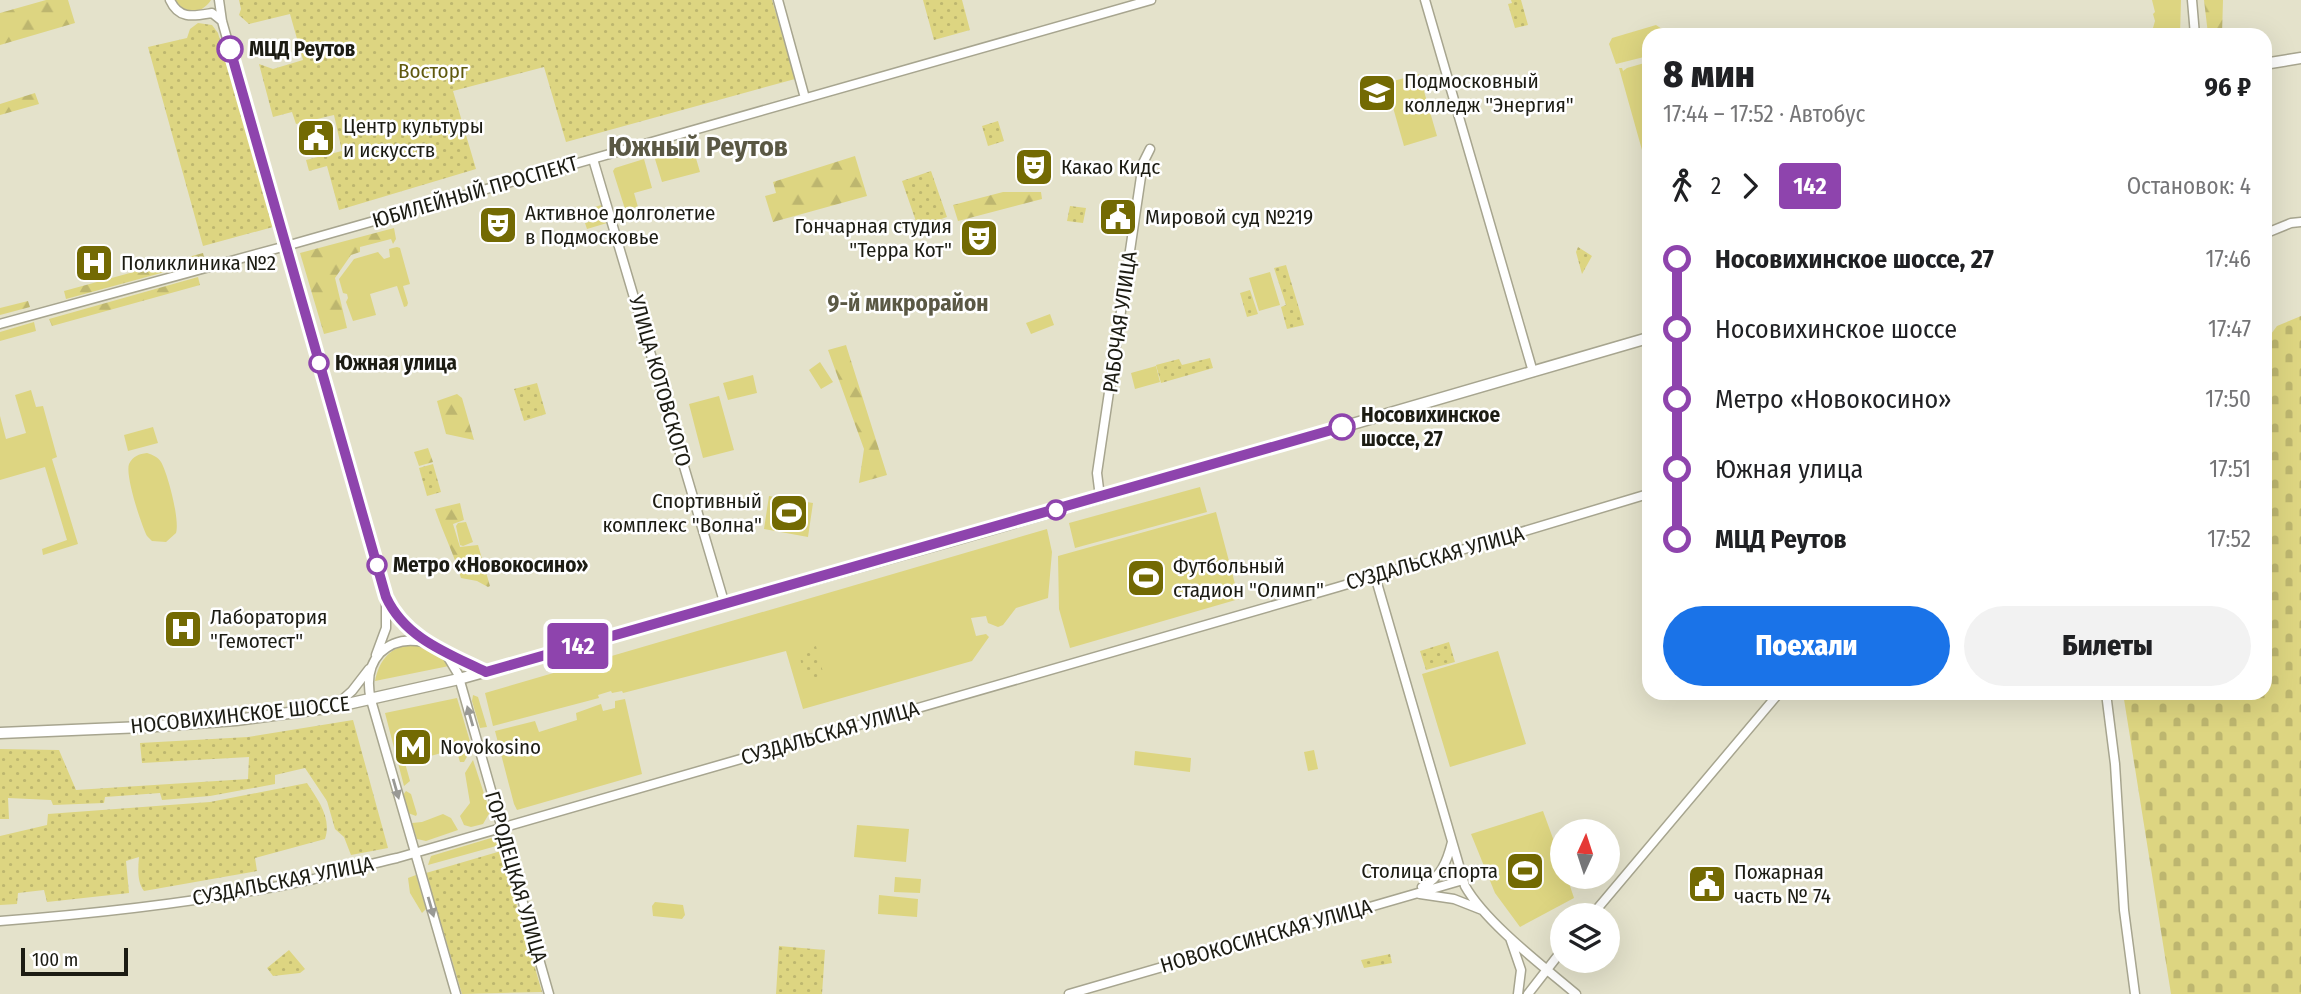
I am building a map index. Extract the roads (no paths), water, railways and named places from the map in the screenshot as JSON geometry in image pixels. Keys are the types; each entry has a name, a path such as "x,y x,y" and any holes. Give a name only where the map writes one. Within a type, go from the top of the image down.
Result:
{"main road":[{"path":"2272,57 2296,59"},
{"path":"2272,63 2296,59"},
{"name":"НОСОВИХИНСКОЕ ШОССЕ","path":"0,733 236,720 334,707 459,679 1642,340"}],"street":[{"path":"170,0 173,8 184,15 191,17 212,13 222,21"},
{"path":"203,15 218,0"},
{"path":"218,0 386,597 402,624 430,644 486,672"},
{"path":"778,0 805,98"},
{"name":"ЮБИЛЕЙНЫЙ ПРОСПЕКТ","path":"0,324 286,246 1151,0"},
{"path":"1425,0 1533,372"},
{"path":"2192,0 2193,28"},
{"name":"РАБОЧАЯ УЛИЦА","path":"1100,497 1097,473 1143,163 1150,149"},
{"name":"УЛИЦА КОТОВСКОГО","path":"593,159 724,605"},
{"path":"2272,231 2301,222"},
{"name":"СУЗДАЛЬСКАЯ УЛИЦА","path":"0,921 148,906 238,892 314,878 415,853 1375,576 1642,496"},
{"path":"1375,576 1468,891 1509,936 1576,994"},
{"path":"386,597 386,628 368,684 456,994"},
{"path":"334,707 352,691 384,650 398,642 416,640 430,644"},
{"name":"ГОРОДЕЦКАЯ УЛИЦА","path":"444,652 455,666 459,679 549,994"},
{"path":"1602,903 1773,700"},
{"path":"2107,700 2115,765 2124,910 2135,994"},
{"path":"1407,894 1427,884 1443,870 1452,840"},
{"name":"НОВОКОСИНСКАЯ УЛИЦА","path":"1069,994 1407,894 1463,880"},
{"path":"1407,894 1442,895 1466,902 1485,912"},
{"path":"1509,936 1521,970 1518,994"},
{"path":"1528,994 1550,965"}],"place":[{"name":"МЦД Реутов","path":"230,49"},
{"name":"Подмосковный колледж \"Энергия\"","path":"1377,93"},
{"name":"Центр культуры и искусств","path":"316,138"},
{"name":"Какао Кидс","path":"1034,167"},
{"name":"Мировой суд №219","path":"1118,217"},
{"name":"Активное долголетие в Подмосковье","path":"498,225"},
{"name":"Гончарная студия \"Терра Кот\"","path":"979,238"},
{"name":"Поликлиника №2","path":"94,263"},
{"name":"Южная улица","path":"319,363"},
{"name":"Носовихинское шоссе, 27","path":"1342,427"},
{"name":"Спортивный комплекс \"Волна\"","path":"789,513"},
{"name":"Метро «Новокосино»","path":"377,565"},
{"name":"Футбольный стадион \"Олимп\"","path":"1146,578"},
{"name":"Лаборатория \"Гемотест\"","path":"183,629"},
{"name":"Novokosino","path":"413,747"},
{"name":"Столица спорта","path":"1525,871"},
{"name":"Пожарная часть № 74","path":"1707,884"}],"district":[{"name":"Южный Реутов","path":"698,146"},
{"name":"9-й микрорайон","path":"908,303"}],"park label":[{"name":"Восторг","path":"433,71"}]}
